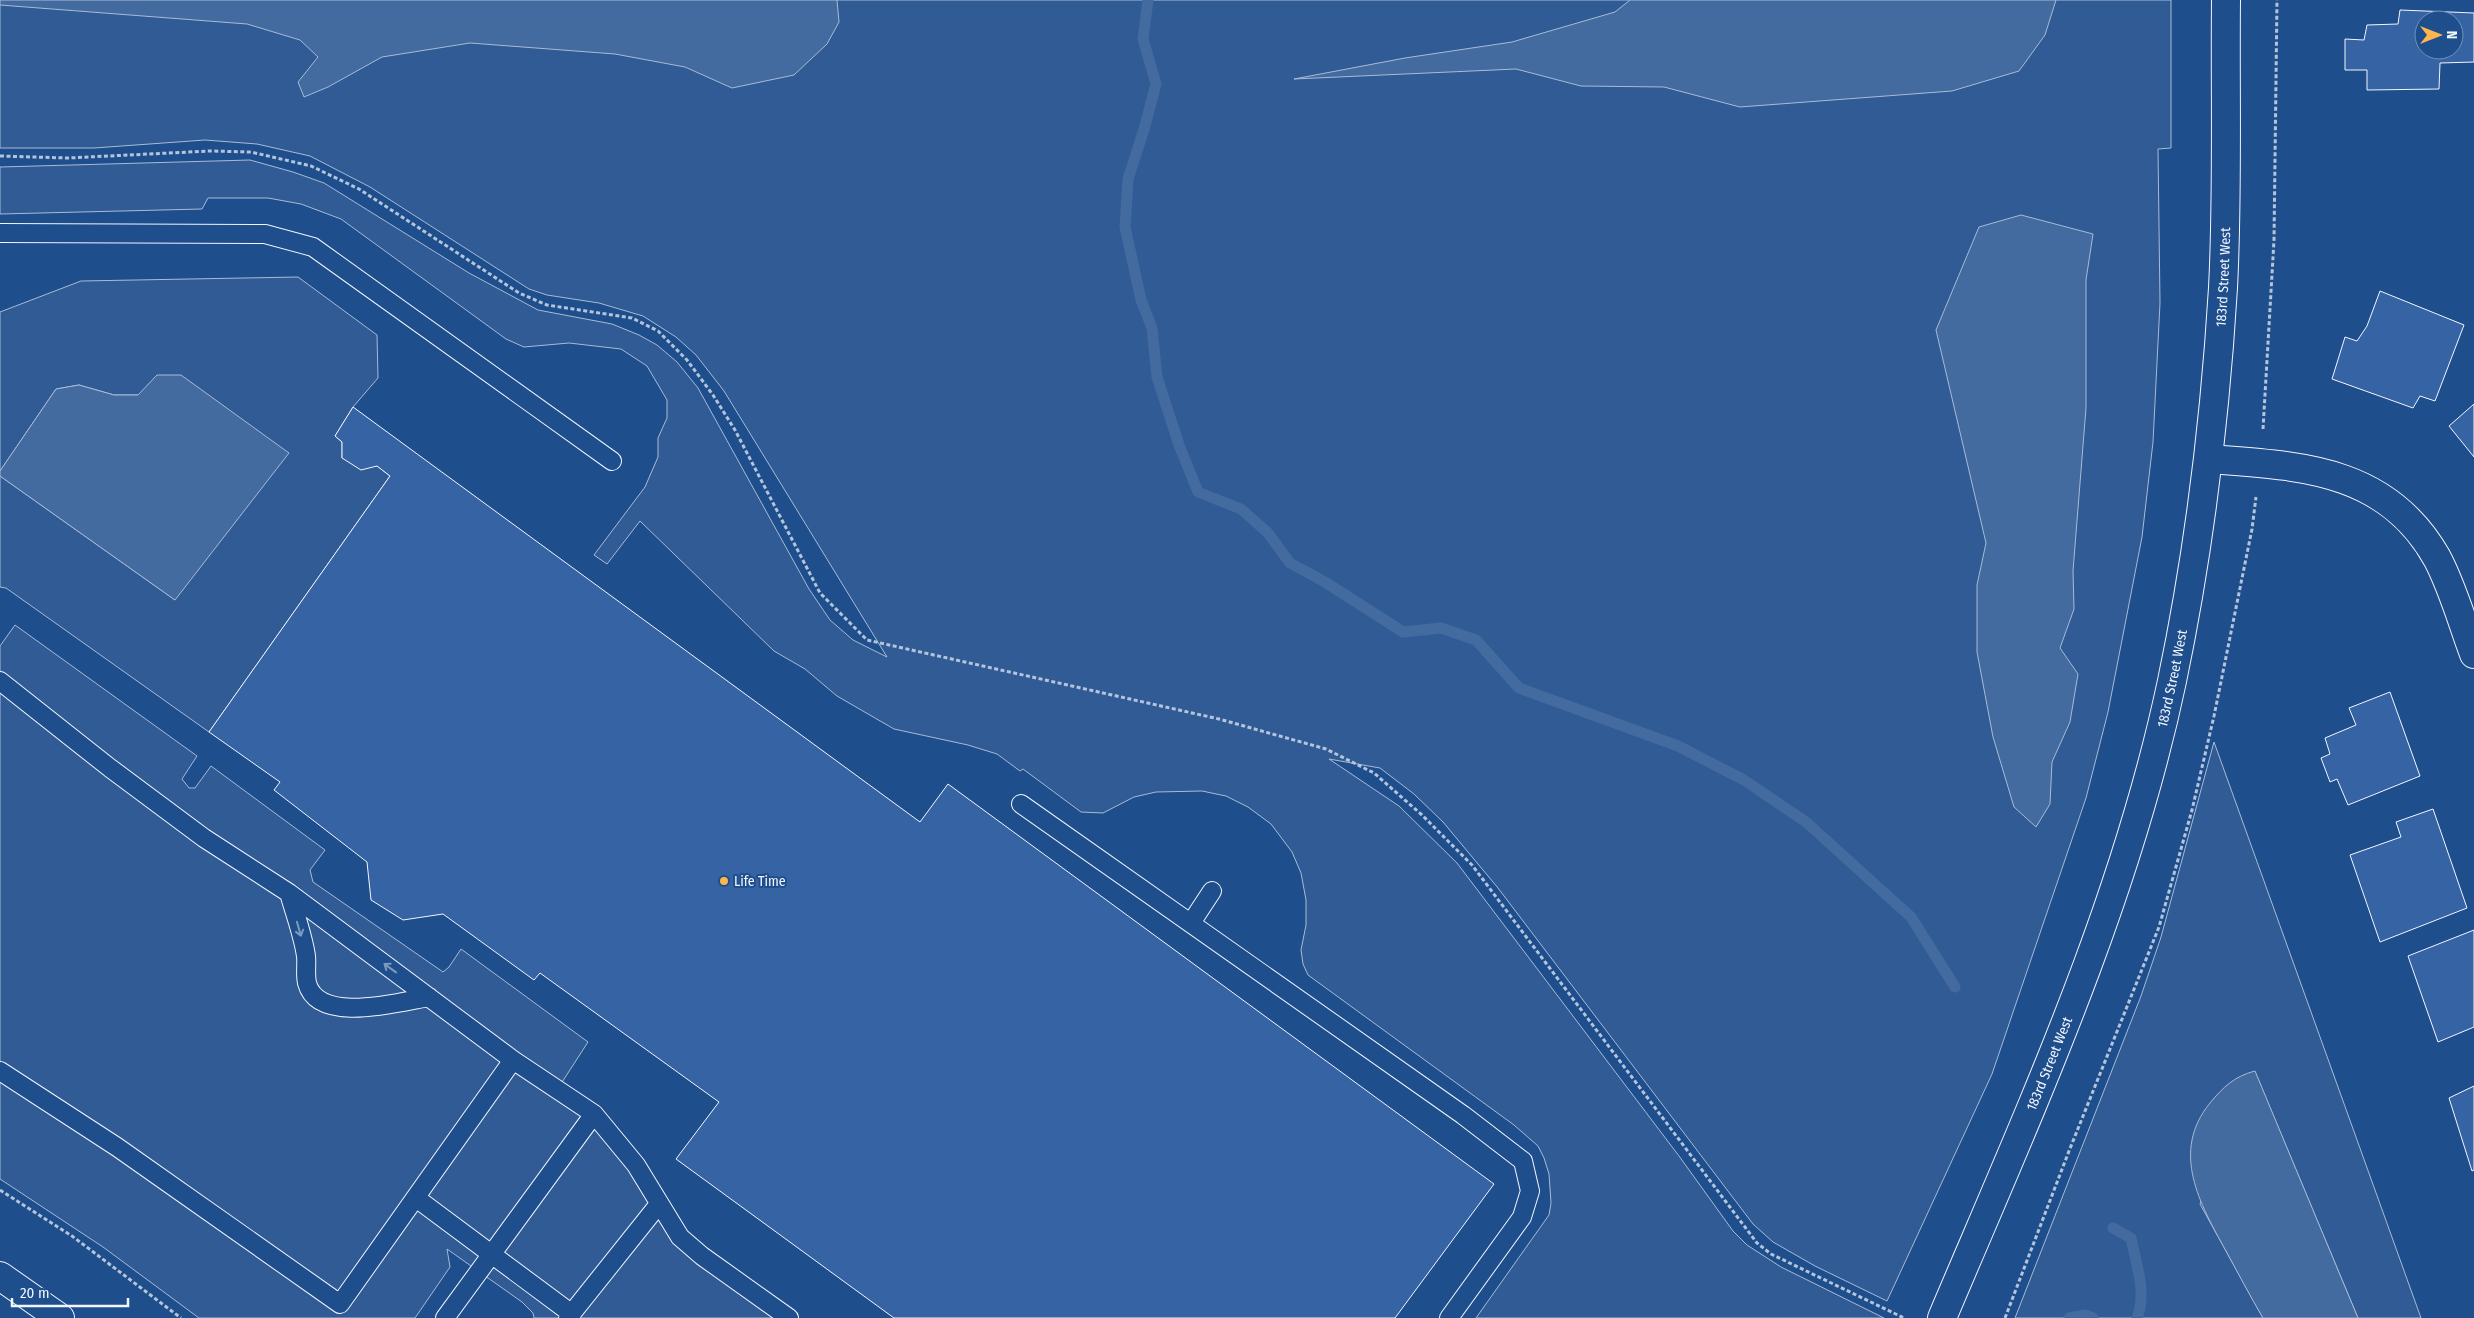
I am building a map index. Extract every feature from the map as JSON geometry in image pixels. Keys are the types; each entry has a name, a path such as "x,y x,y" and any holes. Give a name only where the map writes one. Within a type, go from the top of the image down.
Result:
{"street":[{"name":"183rd Street West","path":"1942,1318 2048,1071 2096,943 2142,796 2171,684 2192,574 2208,459 2223,285 2226,0"},
{"path":"2208,459 2319,470 2370,491 2388,504 2410,521 2436,558 2448,583 2474,654"},
{"path":"0,1276 60,1318"}],"lane":[{"path":"0,233 265,234 313,247 612,461"},
{"path":"0,681 110,768 196,832 289,893 513,1060 594,1114 636,1165 680,1237 789,1318"},
{"path":"1021,804 1463,1115 1523,1161 1530,1191 1522,1218 1449,1318"},
{"path":"1191,923 1212,891"},
{"path":"289,893 304,943 307,983 319,1001 337,1007 352,1007 388,1004 429,997"},
{"path":"0,1071 117,1147 340,1304 513,1060"},
{"path":"445,1318 594,1114"},
{"path":"416,1198 570,1316 659,1204"}],"path":[{"path":"0,156 68,158 210,151 251,152 311,166 359,189 519,293 547,305 632,318 658,331 687,360 735,430 820,593 868,640 1219,720 1326,750 1374,773 1422,815 1472,865 1756,1243 1771,1254 1904,1318"},
{"path":"0,1190 72,1236 181,1318"}],"shaded area":[{"path":"0,0 2171,0 2171,148 2158,149 2160,303 2153,442 2142,537 2108,712 2086,798 1992,1074 1887,1301 1815,1266 1773,1242 1753,1224 1498,888 1443,822 1414,794 1380,768 1329,759 1399,806 1457,863 1679,1156 1733,1231 1747,1245 1781,1267 1884,1318 1476,1318 1549,1215 1551,1203 1549,1174 1544,1158 1538,1146 1514,1125 1308,975 1303,964 1301,950 1306,925 1306,900 1301,873 1292,852 1271,824 1248,807 1226,796 1202,791 1156,792 1134,797 1103,813 1081,812 1023,769 1020,771 997,754 968,745 894,729 837,696 805,669 774,651 640,521 607,564 594,555 645,487 658,457 658,438 667,418 667,400 647,366 621,349 569,343 524,347 506,339 341,219 301,204 268,198 208,198 202,209 0,214 0,167 250,160 324,183 469,273 538,310 612,324 639,335 657,345 677,362 698,388 809,589 830,620 853,640 887,657 724,391 696,355 676,337 643,316 599,303 547,295 529,289 370,187 310,156 257,144 205,140 94,148 0,148"},
{"path":"0,0 837,0 839,22 827,44 794,75 732,88 685,67 615,54 470,43 382,57 328,87 304,97 298,82 318,57 300,40 247,24 0,5"},
{"path":"1630,0 2056,0 2045,35 2019,71 1952,91 1740,107 1664,87 1581,86 1516,69 1294,79 1405,58 1512,42 1615,12"},
{"path":"2021,215 2093,234 2086,280 2086,408 2073,571 2074,609 2060,648 2078,674 2070,722 2052,762 2050,804 2036,827 2014,807 1993,737 1977,652 1977,585 1986,543 1936,330 1979,227"},
{"path":"298,277 377,335 378,378 353,407 335,436 342,442 342,458 377,466 390,476 209,732 6,588 0,587 0,476 175,600 138,395 114,395 79,385 56,389 0,471 0,312 81,281"},
{"path":"157,375 181,375 289,453 175,600 0,476 0,471 56,389 79,385 114,395 138,395"},
{"path":"15,625 197,756 182,779 189,788 195,788 211,766 325,850 310,870 313,882 443,972 449,967 461,949 588,1042 557,1090 594,1114 680,1237 789,1318 534,1318 533,1313 522,1302 447,1249 450,1267 415,1318 199,1318 103,1247 0,1179 0,646"},
{"path":"2214,742 2421,1318 2358,1318 2255,1072 2200,1204 2263,1318 2015,1318 2141,996 2161,937"},
{"path":"2255,1071 2358,1318 2263,1318 2216,1233 2199,1196 2193,1178 2191,1159 2192,1140 2198,1122 2210,1103 2225,1087 2235,1079"}],"building":[{"path":"2400,10 2414,11 2414,60 2464,60 2464,13 2474,13 2474,62 2440,63 2439,89 2367,90 2367,70 2345,70 2345,39 2364,40 2367,25 2398,24"},
{"path":"2380,291 2464,325 2435,401 2420,396 2413,408 2332,379 2345,337 2357,341 2367,326"},
{"path":"2474,404 2474,457 2449,426"},
{"name":"Life Time","path":"353,407 920,822 948,784 1494,1184 1395,1318 894,1318 676,1159 719,1102 540,973 534,980 443,914 403,920 371,900 367,862 274,790 280,782 209,732 390,476 377,466 361,470 342,458 342,442 335,436"},
{"path":"2390,692 2420,776 2348,805 2337,779 2330,782 2321,758 2330,754 2325,738 2356,725 2349,708"},
{"path":"2433,809 2467,908 2380,942 2350,855 2401,837 2396,822"},
{"path":"2474,930 2474,1027 2438,1042 2408,956"},
{"path":"2474,1086 2474,1170 2472,1171 2449,1098"}],"waterway":[{"path":"1148,0 1143,39 1156,84 1128,179 1125,227 1141,300 1152,328 1157,377 1179,445 1198,492 1241,509 1268,533 1290,563 1325,582 1403,632 1441,628 1476,640 1519,688 1678,746 1744,780 1806,822 1911,917 1955,987"},
{"path":"2113,1228 2131,1238 2141,1288 2140,1308 2137,1318"},
{"path":"2069,1318 2085,1315 2093,1318"}],"place":[{"name":"Life Time","path":"724,881"}]}
